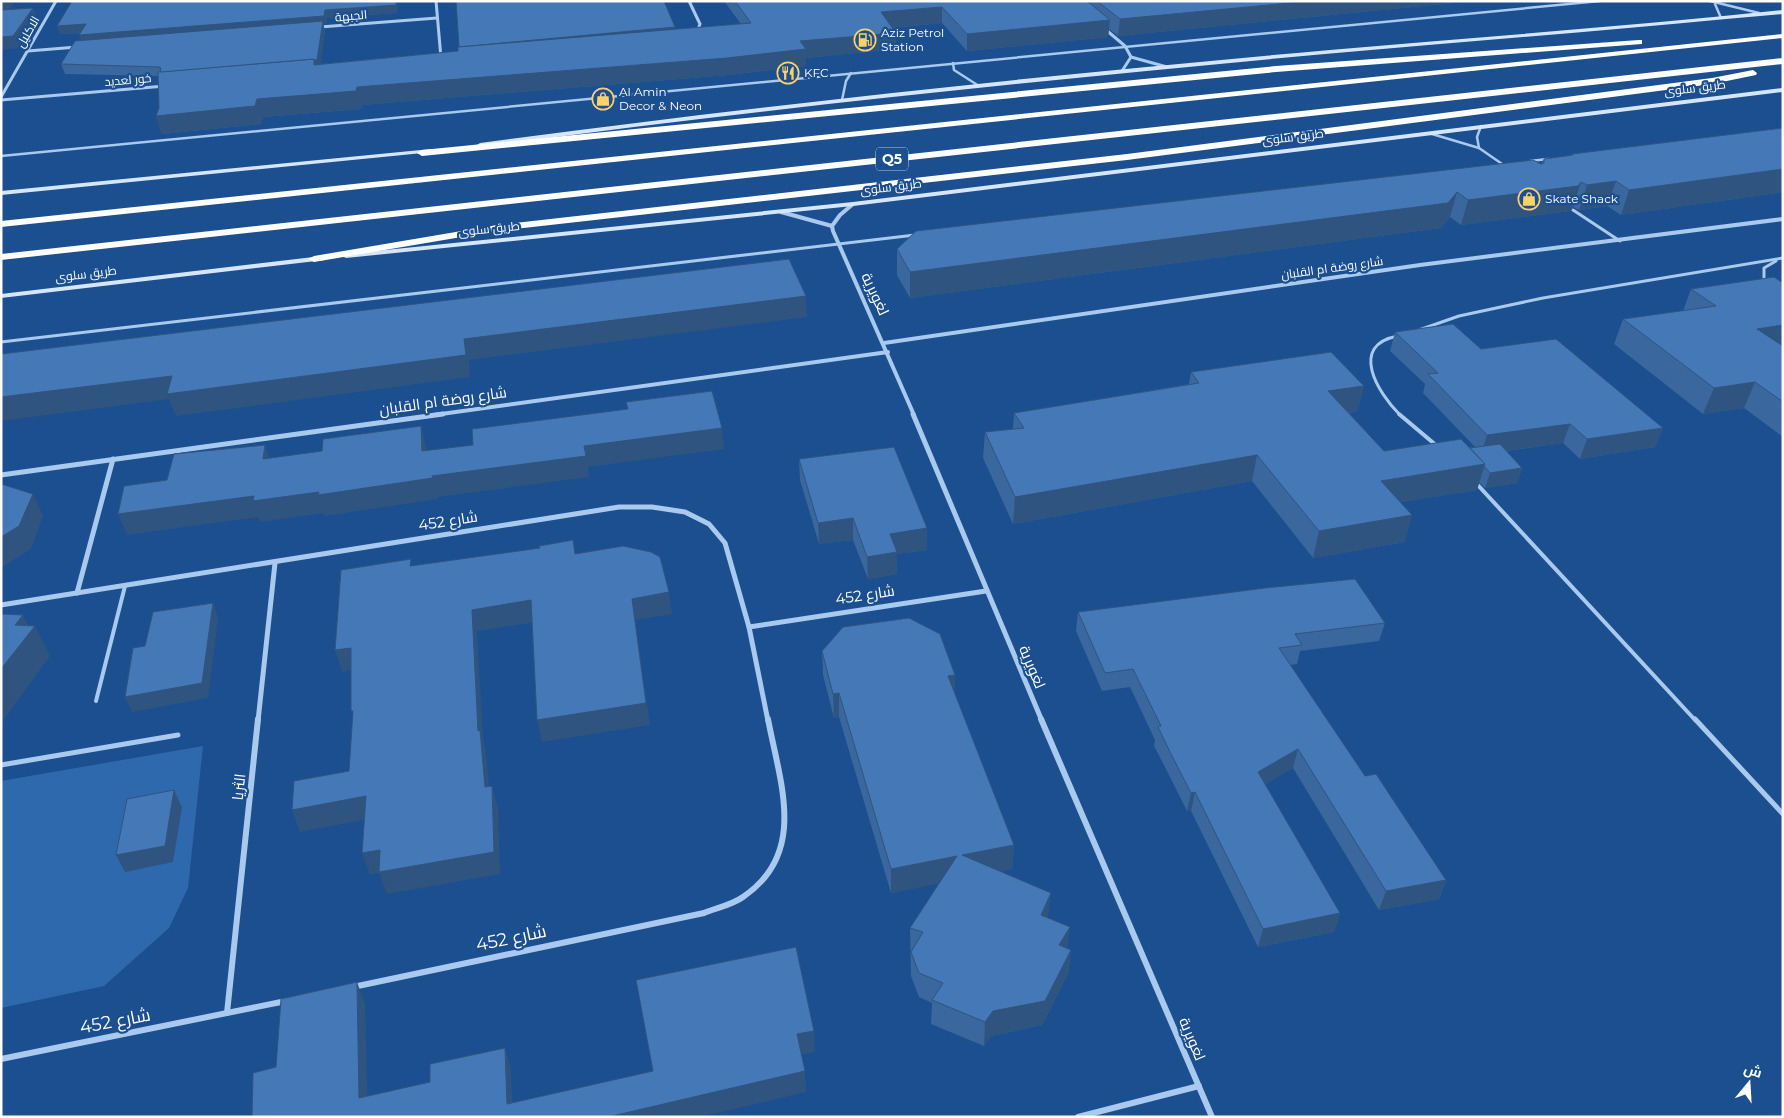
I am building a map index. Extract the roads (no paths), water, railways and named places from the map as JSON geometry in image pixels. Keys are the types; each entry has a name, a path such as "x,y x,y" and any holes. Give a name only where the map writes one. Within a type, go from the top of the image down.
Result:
{"highway":[{"path":"422,153 1276,69 1635,42 1783,36"},
{"name":"Q5","path":"1,224 1783,36"},
{"name":"طريق سلوى","path":"1,257 1783,61"},
{"path":"314,259 497,228 1127,157 1712,81 1783,67"}],"main road":[{"path":"1,193 422,153 643,123 1122,71 1783,12"},
{"name":"طريق سلوى","path":"1,296 314,259 853,204 1783,90"}],"street":[{"name":"الاكليل","path":"1,99 56,1"},
{"path":"436,1 441,63"},
{"path":"689,1 700,24 698,31 690,38"},
{"name":"الجبهة","path":"320,27 436,18"},
{"path":"1100,25 1125,46 1131,57 1168,67"},
{"path":"28,51 86,46"},
{"path":"1122,71 1131,57"},
{"name":"خور لعديد","path":"1,99 168,86"},
{"path":"781,212 832,226 840,215 853,204"},
{"name":"شارع روضة ام القلبان","path":"884,343 1420,265 1783,219"},
{"name":"لغويرية","path":"832,226 838,244 888,352 986,591 1212,1117"},
{"name":"شارع روضة ام القلبان","path":"1,475 888,352"},
{"path":"77,593 113,459"},
{"name":"شارع 452","path":"1,605 619,508 652,507 686,512 709,524 725,543 749,627 785,806 783,846 768,875 742,898 704,913 344,989"},
{"name":"الثريا","path":"227,1014 275,563"},
{"name":"شارع 452","path":"749,627 986,591"},
{"name":"شارع 452","path":"1,1059 295,999"},
{"path":"1078,1117 1199,1086"}],"lane":[{"path":"1,156 1600,1"},
{"path":"1710,1 1715,4 1763,14"},
{"path":"1715,4 1721,18"},
{"path":"953,63 954,70 979,86"},
{"path":"842,100 846,81 851,73"},
{"path":"1479,148 1477,137 1481,126"},
{"path":"1428,133 1479,148 1510,170"},
{"path":"1521,162 1550,158"},
{"path":"1492,166 1511,163"},
{"path":"1573,210 1620,241"},
{"path":"1,342 917,235"},
{"path":"1766,287 1762,278 1764,268 1782,258"},
{"path":"1410,332 1459,316 1543,298 1782,258"},
{"path":"1400,335 1382,340 1373,350 1370,367 1378,386 1397,412 1440,448"},
{"path":"1468,474 1783,814"},
{"path":"96,701 125,586"},
{"path":"1,765 178,735"}],"place":[{"name":"Aziz Petrol Station","path":"865,40"},
{"name":"KFC","path":"788,73"},
{"name":"Al Amin Decor & Neon","path":"603,99"},
{"name":"Skate Shack","path":"1529,199"}]}
